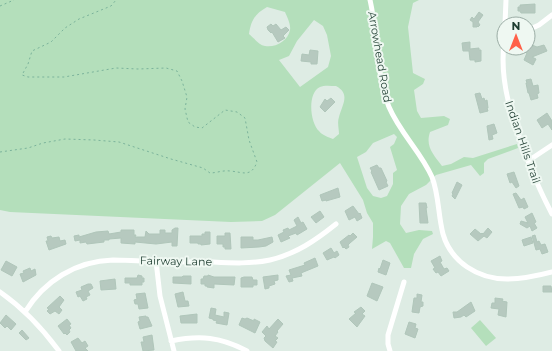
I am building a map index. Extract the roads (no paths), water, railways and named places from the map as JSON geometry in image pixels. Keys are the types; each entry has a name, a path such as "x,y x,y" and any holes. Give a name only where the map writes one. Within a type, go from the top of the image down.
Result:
{"street":[{"name":"Arrowhead Road","path":"370,0 381,73 389,106 394,118 421,157 432,179 435,187 441,225 445,241 449,249 456,258 469,269 484,276 494,278 522,278 552,272"},
{"path":"505,16 506,0"},
{"path":"536,26 552,15"},
{"name":"Indian Hills Trail","path":"504,56 504,72 512,118 538,187 552,214"},
{"path":"528,161 552,145"},
{"name":"Fairway Lane","path":"25,312 31,301 46,286 64,274 81,266 100,261 112,260 247,262 269,260 298,250 315,241 336,224"},
{"path":"156,261 160,296 174,351"},
{"path":"390,351 388,334 404,282"},
{"path":"0,292 25,312 41,328 59,351"},
{"path":"171,341 194,337 213,338 230,343 248,351"}]}
